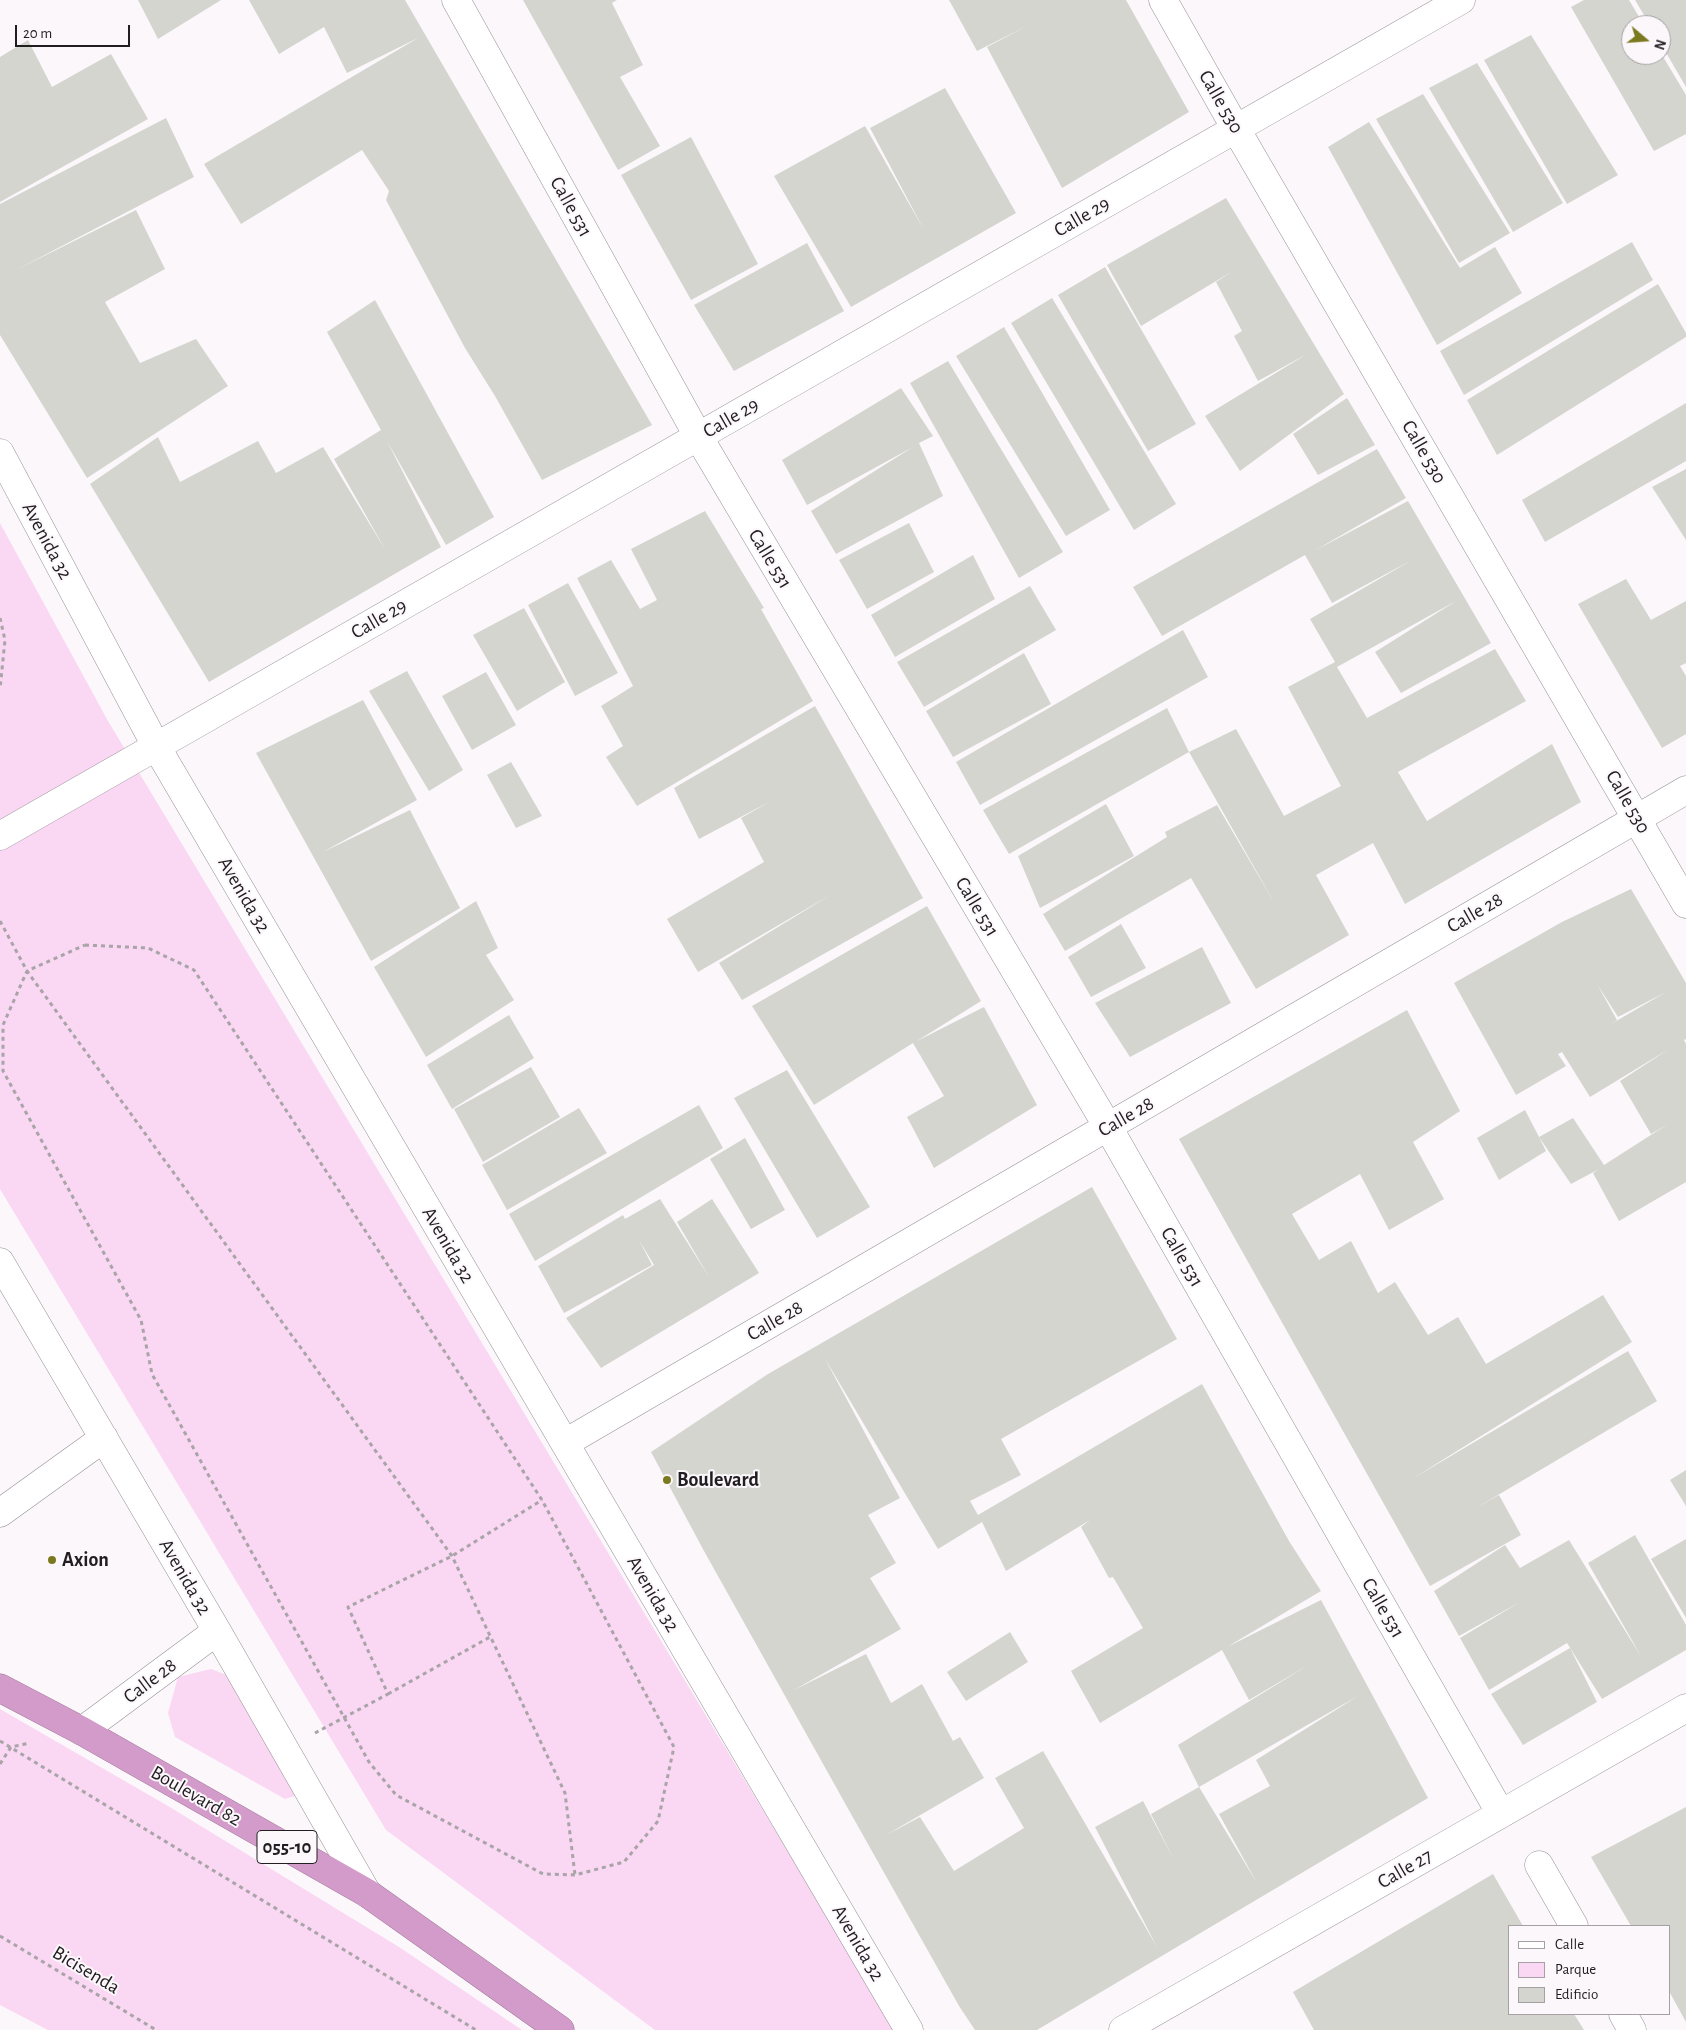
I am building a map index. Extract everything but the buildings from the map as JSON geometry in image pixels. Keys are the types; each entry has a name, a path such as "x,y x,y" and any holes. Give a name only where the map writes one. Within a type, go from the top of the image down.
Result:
{"highway":[{"name":"Boulevard 82","path":"0,1688 82,1731 367,1893 560,2030"}],"street":[{"name":"Calle 531","path":"456,0 698,436 1108,1127 1501,1814"},
{"name":"Calle 530","path":"1163,0 1236,129 1638,818 1686,904"},
{"name":"Calle 29","path":"0,836 1461,0"},
{"name":"Avenida 32","path":"0,453 156,746 909,2030"},
{"name":"Calle 28","path":"565,1443 1686,790"},
{"name":"Avenida 32","path":"0,1262 217,1631 367,1893"},
{"path":"0,1512 104,1438"},
{"name":"Calle 28","path":"82,1731 217,1631"},
{"name":"Calle 27","path":"1123,2030 1686,1708"},
{"path":"1539,1865 1573,1925"},
{"path":"1624,2015 1632,2030"}],"path":[{"path":"0,618 5,640 0,689"},
{"path":"0,921 27,971 452,1556 565,1793 575,1875"},
{"path":"85,945 148,948 194,970 542,1500 674,1747 658,1821 624,1862 575,1875 543,1874 396,1795 369,1762 152,1374 141,1320 3,1071 3,1025 27,971 85,945"},
{"path":"388,1694 348,1607 452,1556 542,1500"},
{"path":"285,1750 490,1637"},
{"path":"0,1741 476,2030"},
{"name":"Bicisenda","path":"0,1936 156,2030"}],"green space":[{"path":"0,523 108,721 895,2030 655,2030 386,1830 0,1189"},
{"path":"211,1669 229,1676 295,1796 285,1799 175,1737 168,1713 178,1677"},
{"path":"0,1709 168,1806 399,1947 522,2030 48,2030 0,2005"}],"place":[{"name":"Boulevard","path":"667,1480"},
{"name":"Axion","path":"52,1560"}]}
